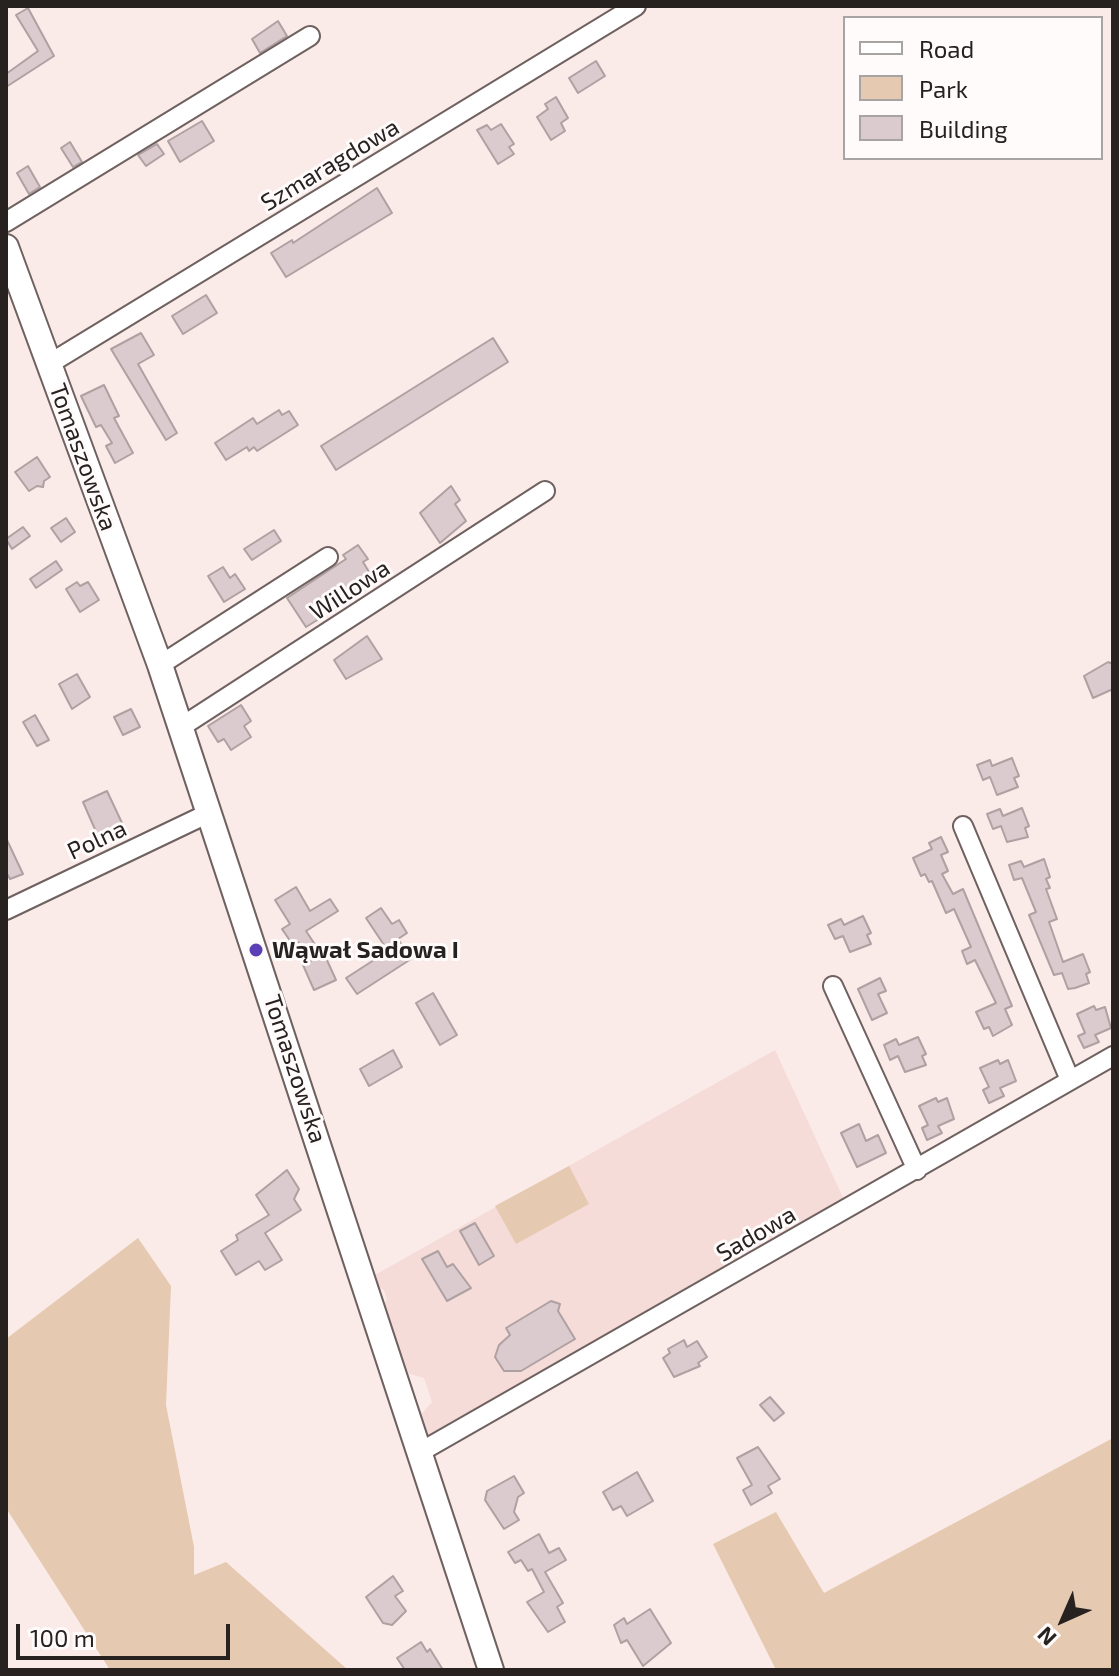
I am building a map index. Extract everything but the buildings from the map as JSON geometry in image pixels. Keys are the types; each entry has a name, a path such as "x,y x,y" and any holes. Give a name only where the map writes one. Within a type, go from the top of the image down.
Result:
{"street":[{"name":"Szmaragdowa","path":"49,364 636,6"},
{"path":"6,222 310,36"},
{"name":"Tomaszowska","path":"6,247 160,665 422,1451 491,1670"},
{"name":"Willowa","path":"181,727 545,491"},
{"path":"160,665 328,557"},
{"name":"Polna","path":"6,910 209,813"},
{"path":"963,826 1070,1080"},
{"path":"833,986 917,1170"},
{"name":"Sadowa","path":"422,1451 1113,1056"}],"shaded area":[{"path":"775,1050 846,1204 429,1441 421,1415 432,1402 424,1378 407,1373 384,1306 387,1299 384,1290 377,1287 373,1276"}],"green space":[{"path":"569,1166 589,1204 516,1244 495,1206"},
{"path":"138,1238 171,1286 166,1405 194,1547 194,1575 226,1562 348,1670 110,1670 6,1508 6,1339"},
{"path":"1113,1438 1113,1670 776,1670 713,1544 776,1512 824,1593"}],"place":[{"name":"Wąwał Sadowa I","path":"256,950"}]}
